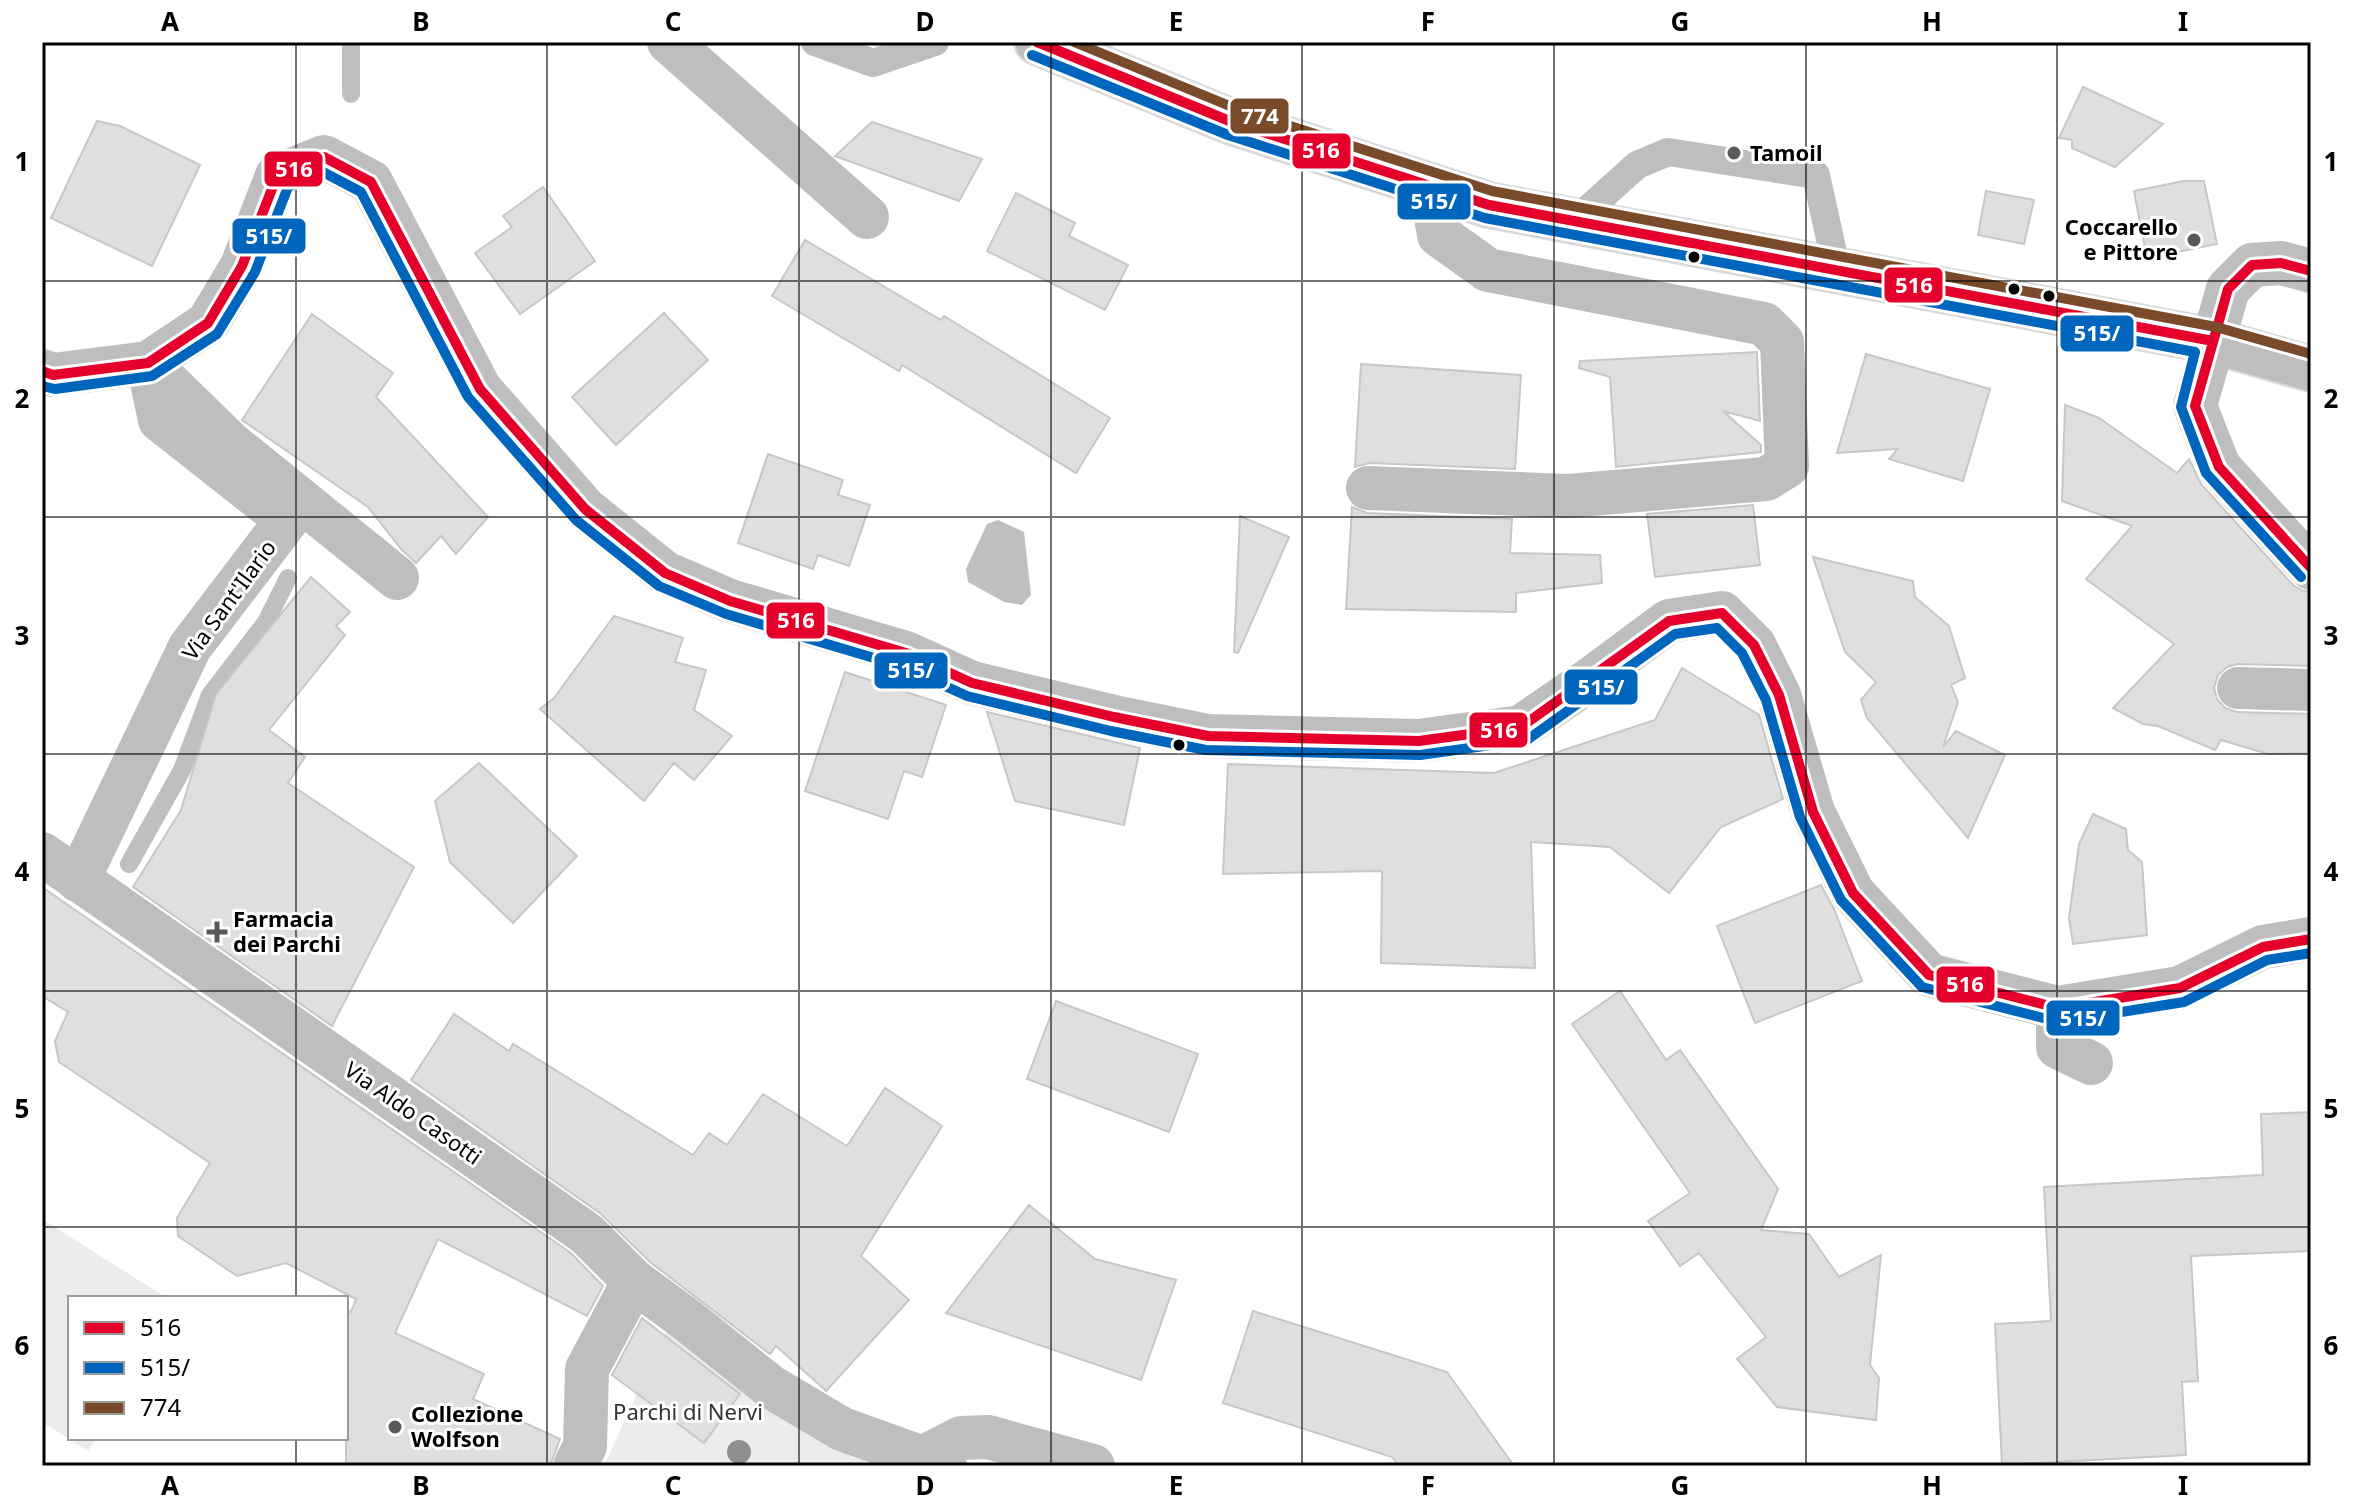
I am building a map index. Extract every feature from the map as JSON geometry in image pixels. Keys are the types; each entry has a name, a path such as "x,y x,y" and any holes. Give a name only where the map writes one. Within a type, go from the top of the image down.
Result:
{"street":[{"path":"669,42 867,217"},
{"path":"1037,42 1232,122 1489,205 2213,341 2311,369"},
{"path":"42,371 53,375 148,363 208,323 242,266 277,176 324,157 371,182 480,389 585,509 665,573 730,601 906,653 972,683 1114,717 1208,736 1419,741 1521,727 1669,621 1722,613 1754,645 1779,695 1813,812 1853,893 1929,975 2058,1008 2180,988 2263,947 2311,939"},
{"path":"1368,488 1568,496 1766,479 1787,466 1782,342 1764,324 1488,270 1439,235 1431,187"},
{"path":"2311,271 2281,263 2252,265 2228,289 2195,406 2219,467 2311,568"},
{"path":"148,363 230,443 397,578"},
{"name":"Via Sant'Ilario","path":"78,880 190,647 287,520 160,420 148,363"},
{"path":"2238,688 2311,690"},
{"name":"Via Aldo Casotti","path":"42,854 587,1234 634,1281 771,1387 842,1429 933,1462"},
{"path":"2058,1008 2058,1047 2091,1063"},
{"path":"575,1466 585,1446 587,1369 634,1281"},
{"path":"933,1462 961,1438 988,1437 1093,1466"}],"lane":[{"path":"815,42 873,63 935,42"},
{"path":"1575,221 1637,165 1668,152 1816,175 1837,271"}],"green space":[{"path":"42,1219 164,1296 68,1296 68,1438 42,1422"},
{"name":"Parchi di Nervi","path":"668,1326 756,1397 877,1466 604,1466"},
{"path":"71,1440 95,1440 88,1451"}],"shaded area":[{"path":"998,520 1024,532 1031,595 1022,605 1004,602 968,582 966,569 987,524"}],"building":[{"path":"2083,87 2163,124 2115,167 2072,148 2072,140 2059,138"},
{"path":"97,121 120,126 200,165 152,266 51,218"},
{"path":"872,122 982,159 959,201 835,156"},
{"path":"2184,181 2204,181 2217,244 2147,258 2134,191"},
{"path":"543,187 595,261 520,314 475,253 512,227 503,216"},
{"path":"1986,191 2034,200 2024,244 1978,235"},
{"path":"1016,193 1075,223 1069,236 1128,265 1105,310 987,251"},
{"path":"805,240 941,320 944,316 1110,418 1076,473 902,365 899,371 772,296"},
{"path":"664,313 708,360 616,445 572,397"},
{"path":"312,314 393,373 376,397 488,517 456,554 441,536 416,563 368,507 242,420"},
{"path":"1757,352 1760,421 1723,411 1761,445 1761,452 1616,467 1610,377 1579,368 1580,361"},
{"path":"1866,354 1990,389 1963,481 1889,459 1898,449 1837,453"},
{"path":"1361,364 1521,375 1515,469 1369,463 1355,467"},
{"path":"2065,405 2099,418 2177,473 2189,459 2201,484 2293,585 2311,592 2311,666 2238,664 2227,667 2218,675 2214,688 2217,699 2225,708 2237,712 2311,714 2311,753 2268,754 2221,740 2215,750 2158,726 2143,724 2113,708 2174,644 2086,579 2132,526 2062,501"},
{"path":"768,454 843,480 838,495 870,505 849,566 818,555 813,569 738,543"},
{"path":"1753,505 1760,565 1655,577 1647,514"},
{"path":"1352,507 1367,513 1512,519 1510,553 1600,555 1602,583 1516,593 1516,612 1346,609"},
{"path":"1240,516 1289,537 1238,653 1234,652"},
{"path":"1813,557 1913,581 1915,597 1949,626 1965,678 1951,685 1958,702 1943,747 1956,731 2005,755 1968,838 1867,718 1861,700 1876,682 1845,652"},
{"path":"311,577 350,612 336,626 345,635 269,730 305,757 288,783 414,867 332,1026 133,887 181,810 216,694"},
{"path":"614,616 683,638 675,662 706,670 694,710 732,736 694,780 674,763 644,801 540,709 554,698"},
{"path":"1682,668 1759,715 1783,799 1721,827 1669,893 1610,847 1531,842 1535,968 1381,963 1382,871 1223,874 1228,764 1494,773 1655,720"},
{"path":"845,672 946,705 922,777 904,771 888,819 805,791"},
{"path":"987,712 1140,748 1124,825 1015,801"},
{"path":"479,763 577,856 513,923 450,862 435,801"},
{"path":"2093,814 2126,829 2128,850 2142,862 2147,935 2073,944 2069,918 2079,844"},
{"path":"1821,885 1834,909 1862,981 1755,1023 1717,926"},
{"path":"42,887 571,1253 603,1286 587,1316 438,1239 395,1333 484,1374 473,1399 560,1439 550,1466 346,1466 348,1311 351,1312 356,1299 286,1263 237,1276 178,1236 177,1218 210,1163 59,1062 55,1041 68,1012 42,996"},
{"path":"1620,991 1666,1060 1680,1050 1778,1189 1761,1230 1809,1234 1839,1277 1881,1255 1870,1365 1879,1378 1876,1420 1777,1407 1737,1359 1766,1337 1699,1253 1680,1266 1648,1221 1690,1193 1572,1024"},
{"path":"1056,1001 1198,1054 1169,1132 1027,1079"},
{"path":"454,1014 509,1051 513,1044 693,1155 709,1133 727,1145 763,1094 847,1146 885,1088 942,1126 861,1256 909,1300 826,1391 776,1346 770,1354 650,1262 601,1214 411,1080"},
{"path":"2311,1112 2311,1251 2191,1256 2198,1381 2182,1382 2186,1455 2002,1465 1995,1324 2051,1321 2044,1187 2263,1175 2261,1114"},
{"path":"1029,1205 1095,1259 1176,1280 1141,1380 946,1313"},
{"path":"1253,1311 1447,1372 1514,1466 1399,1466 1392,1457 1223,1403"},
{"path":"642,1318 740,1394 704,1443 612,1375"}],"waterway":[{"path":"351,42 351,94"},
{"path":"129,864 182,770 210,695 266,622 288,578"}],"transit line":[{"name":"516","path":"1037,42 1232,122 1489,205 2213,341"},
{"name":"774","path":"1074,42 1237,109 1492,191 2216,327 2311,354"},
{"name":"515/","path":"1032,55 1228,135 1485,218 2195,352 2181,407 2206,473 2301,577"},
{"name":"516","path":"42,371 53,375 148,363 208,323 242,266 277,176 324,157 371,182 480,389 585,509 665,573 730,601 906,653 972,683 1114,717 1208,736 1419,741 1521,727 1669,621 1722,613 1754,645 1779,695 1813,812 1853,893 1929,975 2058,1008 2180,988 2263,947 2311,939"},
{"name":"515/","path":"42,386 55,389 152,376 217,334 255,272 288,187 323,172 361,192 468,397 576,520 659,586 726,614 901,666 967,696 1111,731 1206,750 1420,755 1527,740 1675,634 1717,628 1742,653 1766,700 1800,817 1841,900 1922,987 2059,1022 2184,1002 2267,960 2311,953"},
{"name":"516","path":"2311,271 2281,263 2252,265 2228,289 2195,406 2219,467 2311,568"}],"place":[{"name":"Tamoil","path":"1734,153"},
{"name":"Coccarello e Pittore","path":"2194,240"},
{"name":"Farmacia dei Parchi","path":"217,932"},
{"name":"Collezione Wolfson","path":"395,1427"}]}
